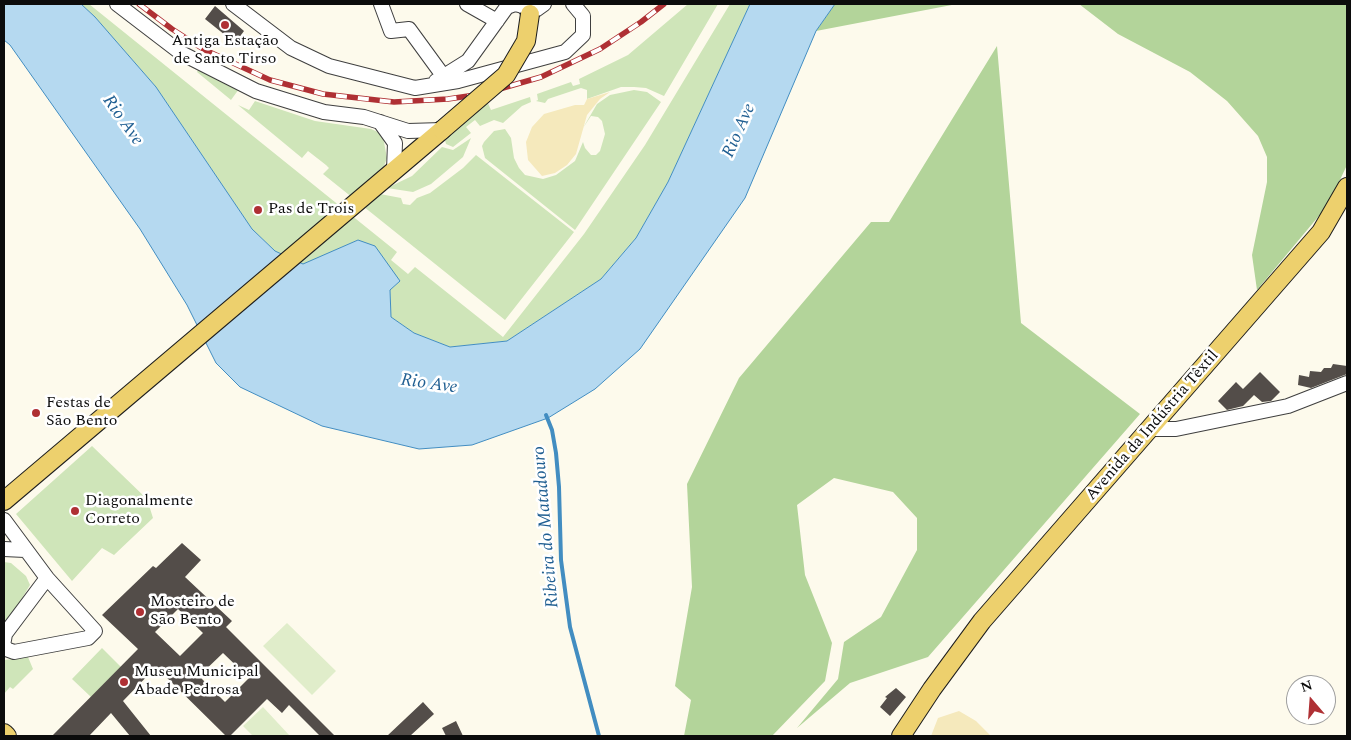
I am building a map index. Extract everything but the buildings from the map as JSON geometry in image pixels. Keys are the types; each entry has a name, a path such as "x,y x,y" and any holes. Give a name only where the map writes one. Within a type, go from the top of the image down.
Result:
{"main road":[{"path":"4,501 194,342 506,75 526,42 535,7"},
{"name":"Avenida da Indústria Têxtil","path":"952,661 982,621 1321,232 1347,187"},
{"path":"901,736 952,661"},
{"path":"912,736 952,661"},
{"path":"4,733 7,736"}],"street":[{"path":"116,4 181,53 256,91 324,112 364,117 408,131 442,130"},
{"path":"233,4 291,48 329,66 414,88 469,79 565,52 583,35 583,16 572,4"},
{"path":"381,4 391,31 409,29 444,77"},
{"path":"467,4 497,21"},
{"path":"426,86 468,61 508,5 516,4 535,7"},
{"path":"468,61 469,79"},
{"path":"380,122 395,143 389,175"},
{"path":"1150,429 1176,429 1288,406 1347,383"},
{"path":"4,520 47,578 95,631 88,638 14,652 6,649 4,645"},
{"path":"4,549 26,550"},
{"path":"4,640 5,634 47,578"}],"green space":[{"path":"81,4 89,4 397,252 391,260 408,274 415,267 503,337 584,234 645,145 730,4 750,4 668,182 636,238 601,279 507,341 450,347 414,333 391,317 390,290 400,281 358,240 303,265 275,251 252,229 156,87 95,17"},
{"path":"688,4 718,4 664,96 646,88 621,87 587,99 587,90 581,88 548,99 545,103 536,101 538,100 537,94 571,82 573,86 580,84 579,79 628,55"},
{"path":"835,4 957,4 816,31"},
{"path":"1079,4 1347,4 1347,165 1328,205 1257,290 1252,255 1267,182 1267,157 1258,136 1227,101 1190,72 1118,34"},
{"path":"997,46 1021,323 1140,414 928,657 850,683 797,728 838,679 844,642 881,617 917,550 917,518 893,492 834,478 797,505 805,575 832,643 825,681 772,736 684,736 691,700 675,686 692,587 687,484 739,378 871,222 889,222"},
{"path":"199,68 239,89 231,100 197,72"},
{"path":"634,90 647,92 661,102 575,230 485,158 482,146 484,142 494,131 505,129 511,138 514,158 525,175 543,179 556,175 575,161 583,142 591,155 596,155 600,151 605,134 602,121 598,117 591,116 583,128 597,104 610,95"},
{"path":"530,97 531,102 522,106 503,123 494,120 480,126 475,120 466,127 471,133 453,147 446,144 445,140 448,135 487,101 491,110"},
{"path":"255,101 315,121 371,129 378,132 383,137 387,158 384,166 363,184 380,194 401,198 403,204 410,205 417,198 430,193 463,168 476,155 574,232 505,320 323,174 329,168 326,165 308,151 302,158 238,105 249,110"},
{"path":"471,138 463,157 431,184 413,192 387,188 412,176 442,147 453,150"},
{"path":"92,446 147,499 153,518 114,555 102,548 72,581 16,514"},
{"path":"4,562 11,563 26,576 30,585 4,628"},
{"path":"287,623 336,671 312,695 263,646"},
{"path":"102,648 121,667 91,697 72,679"},
{"path":"28,657 33,669 13,689 10,687 4,694 4,660"},
{"path":"263,707 290,736 253,736 243,726"}],"sand":[{"path":"610,92 600,99 587,115 576,154 567,165 555,173 542,176 528,160 526,142 532,127 544,114 575,105 584,105 587,99"},
{"path":"959,711 976,721 991,736 931,736 938,718"}],"water":[{"name":"Rio Ave","path":"4,4 81,4 95,17 156,87 252,229 275,251 303,264 358,240 375,246 400,281 390,290 391,317 414,333 450,347 507,341 601,279 636,238 668,182 750,4 835,4 816,31 745,198 640,349 595,389 548,418 472,445 419,449 322,426 240,387 216,363 187,305 140,229 10,45 4,40"}],"waterway":[{"name":"Ribeira do Matadouro","path":"546,415 552,430 556,453 561,560 570,627 599,736"}],"railway":[{"path":"139,4 203,49 270,80 323,94 394,102 448,99 482,94 541,77 600,49 664,4"}],"place":[{"name":"Antiga Estação de Santo Tirso","path":"225,25"},
{"name":"Pas de Trois","path":"258,210"},
{"name":"Festas de São Bento","path":"36,413"},
{"name":"Diagonalmente Correto","path":"75,511"},
{"name":"Mosteiro de São Bento","path":"140,612"},
{"name":"Museu Municipal Abade Pedrosa","path":"124,682"}]}
